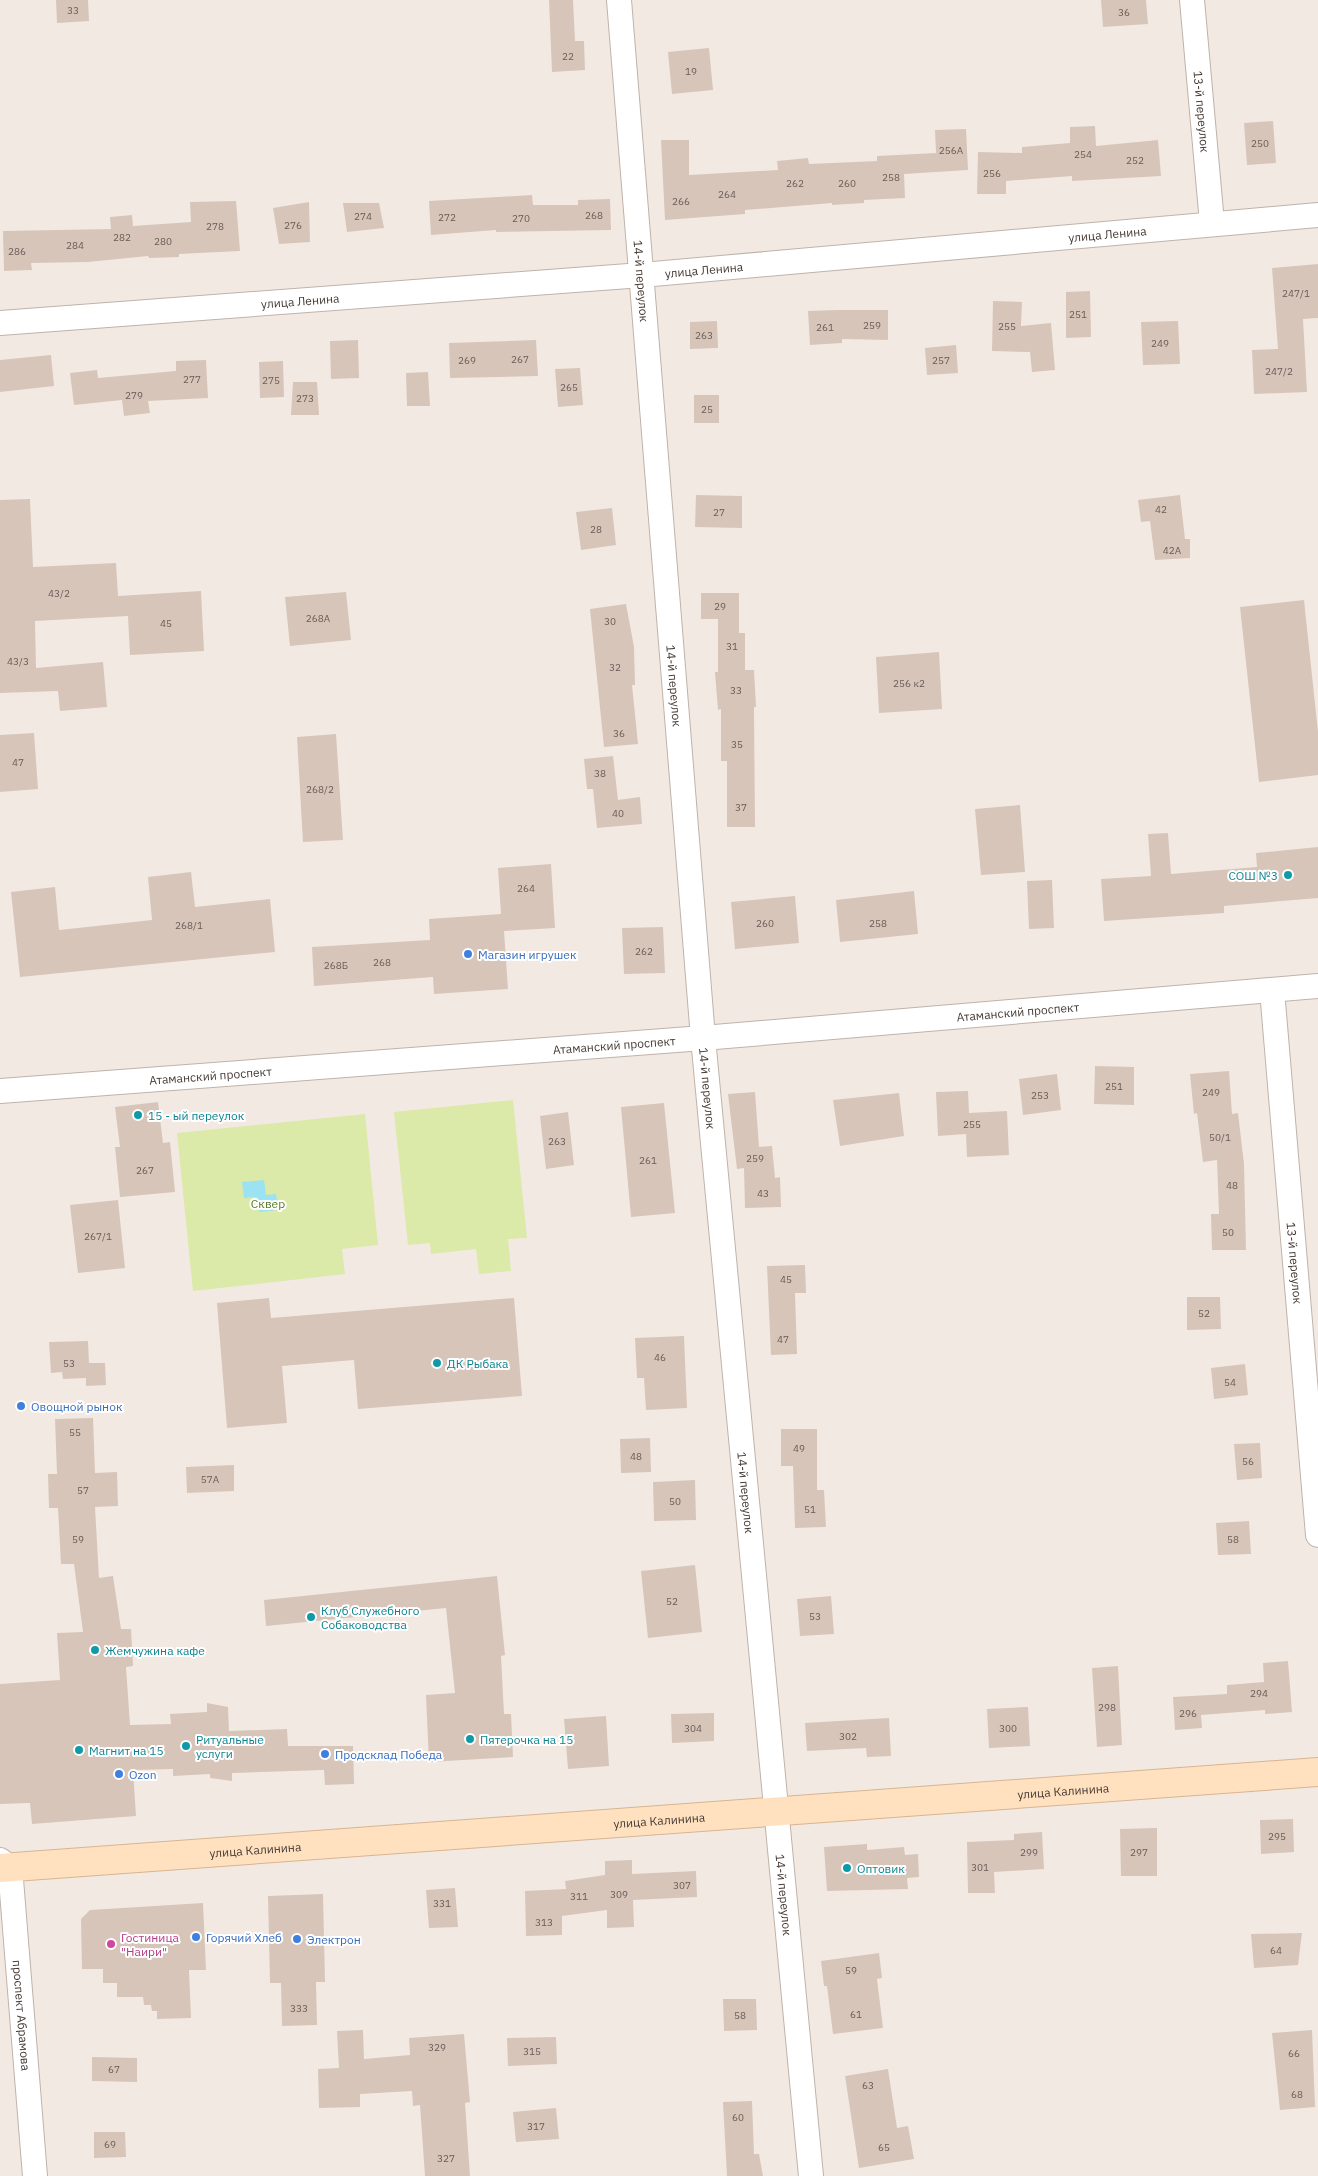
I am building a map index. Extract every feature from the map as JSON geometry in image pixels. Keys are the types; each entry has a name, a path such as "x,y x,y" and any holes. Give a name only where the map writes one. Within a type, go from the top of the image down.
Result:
{"main road":[{"name":"улица Калинина","path":"3,1865 1318,1772"}],"street":[{"name":"14-й переулок","path":"619,0 642,275 670,657 703,1038 811,2176"},
{"name":"13-й переулок","path":"1192,0 1212,223"},
{"name":"улица Ленина","path":"0,323 642,275 1318,215"},
{"name":"Атаманский проспект","path":"0,1091 703,1038 1318,986"},
{"name":"13-й переулок","path":"1272,990 1318,1535"},
{"name":"проспект Абрамова","path":"3,1865 35,2176"}],"green space":[{"path":"513,1100 527,1238 508,1239 511,1271 479,1274 476,1249 431,1254 430,1243 408,1245 394,1112"},
{"name":"Сквер","path":"365,1114 378,1245 342,1249 345,1274 193,1291 177,1133"}],"water":[{"path":"264,1180 266,1195 276,1194 278,1210 259,1212 257,1197 244,1198 242,1182"}],"building":[{"path":"56,0 88,0 89,21 57,23"},
{"path":"549,0 573,0 575,41 584,41 585,70 552,72"},
{"path":"1101,0 1146,0 1148,24 1103,27"},
{"path":"709,48 713,90 672,94 668,52"},
{"path":"1273,121 1276,163 1247,165 1244,123"},
{"path":"1095,126 1096,146 1158,140 1161,176 1072,181 1072,176 1006,181 1006,194 977,194 978,152 1022,153 1022,147 1070,143 1070,127"},
{"path":"966,129 968,170 904,174 905,198 864,200 864,203 832,205 832,203 745,210 745,214 665,220 661,140 689,140 689,175 778,170 777,161 808,158 809,164 877,161 877,156 936,153 935,130"},
{"path":"532,195 533,205 578,205 578,200 610,199 611,230 496,232 496,230 431,235 429,201"},
{"path":"236,201 240,251 179,254 179,257 149,258 148,256 88,262 31,263 32,270 4,271 3,231 111,229 110,217 132,215 133,226 191,222 190,202"},
{"path":"309,202 310,242 279,244 273,208"},
{"path":"343,203 379,203 384,228 347,232"},
{"path":"1318,264 1318,318 1303,319 1307,392 1254,394 1252,350 1278,349 1272,268"},
{"path":"1090,291 1091,337 1066,338 1066,292"},
{"path":"993,301 1022,302 1021,326 1051,323 1055,370 1032,372 1030,352 992,351"},
{"path":"888,310 888,340 842,339 842,343 810,345 808,311"},
{"path":"717,321 718,348 690,349 690,322"},
{"path":"1178,321 1180,364 1143,365 1141,322"},
{"path":"358,340 359,378 331,379 330,341"},
{"path":"536,340 538,376 450,378 449,343"},
{"path":"956,345 958,373 927,375 925,348"},
{"path":"51,355 54,386 0,392 0,360"},
{"path":"206,360 208,398 148,401 150,413 124,416 122,400 74,405 70,373 97,370 98,378 176,371 176,361"},
{"path":"283,361 284,397 260,398 259,362"},
{"path":"580,368 583,405 558,407 555,369"},
{"path":"428,372 430,406 407,406 406,373"},
{"path":"293,382 317,382 319,415 291,415"},
{"path":"694,395 719,395 719,423 694,423"},
{"path":"696,495 742,496 742,528 695,527"},
{"path":"1180,495 1185,539 1190,539 1190,558 1155,560 1150,521 1141,522 1138,500"},
{"path":"30,499 33,567 116,563 118,596 201,591 204,651 130,655 128,616 35,621 36,668 103,662 107,707 60,711 58,691 0,693 0,500"},
{"path":"612,508 616,545 581,550 576,512"},
{"path":"346,592 351,640 290,646 285,597"},
{"path":"701,593 739,593 739,633 745,633 745,670 754,670 756,707 754,707 755,827 727,827 727,761 721,761 721,709 718,710 715,672 718,672 718,619 701,619"},
{"path":"1304,600 1318,732 1318,775 1259,782 1240,607"},
{"path":"626,604 634,647 635,685 632,685 638,744 604,747 590,609"},
{"path":"939,652 942,709 879,713 876,657"},
{"path":"34,733 38,789 0,792 0,735"},
{"path":"336,734 343,840 303,842 297,737"},
{"path":"613,756 618,800 640,797 642,824 597,828 593,789 587,789 584,759"},
{"path":"1020,805 1025,872 981,875 975,809"},
{"path":"1168,833 1171,874 1257,867 1256,853 1318,847 1318,898 1224,906 1224,913 1104,921 1101,879 1151,876 1148,834"},
{"path":"551,864 555,928 504,931 508,989 434,994 433,977 314,986 312,947 430,940 429,919 501,914 498,868"},
{"path":"191,872 195,907 270,899 275,952 20,977 11,892 55,887 59,930 152,920 148,877"},
{"path":"1052,880 1054,928 1029,929 1027,881"},
{"path":"914,891 918,934 840,942 836,900"},
{"path":"795,896 799,943 735,949 731,902"},
{"path":"663,927 665,973 624,974 622,928"},
{"path":"1095,1066 1134,1067 1134,1105 1094,1104"},
{"path":"1229,1071 1232,1114 1238,1113 1244,1164 1246,1250 1212,1250 1211,1214 1219,1214 1217,1160 1203,1162 1197,1113 1194,1114 1190,1074"},
{"path":"1057,1074 1061,1110 1023,1115 1019,1079"},
{"path":"968,1091 969,1113 1007,1111 1009,1155 967,1157 966,1134 938,1136 936,1092"},
{"path":"755,1092 759,1147 772,1146 775,1178 780,1177 781,1207 745,1208 744,1168 737,1169 728,1094"},
{"path":"899,1093 904,1136 840,1146 833,1100"},
{"path":"158,1102 163,1143 170,1142 175,1192 120,1197 115,1147 120,1147 115,1107"},
{"path":"664,1103 675,1213 631,1217 621,1107"},
{"path":"568,1112 574,1165 546,1169 540,1116"},
{"path":"118,1200 125,1268 78,1273 70,1205"},
{"path":"805,1265 806,1293 795,1293 797,1354 771,1355 767,1266"},
{"path":"1187,1297 1220,1297 1221,1329 1187,1330"},
{"name":"ДК Рыбака","path":"269,1298 271,1318 514,1298 522,1396 358,1409 354,1360 282,1366 287,1423 227,1428 217,1303"},
{"path":"684,1336 687,1408 646,1410 644,1378 637,1378 635,1338"},
{"path":"88,1341 89,1363 105,1363 106,1385 86,1386 86,1378 63,1379 62,1372 51,1373 49,1342"},
{"path":"1245,1364 1248,1395 1214,1399 1211,1368"},
{"path":"93,1418 95,1473 117,1472 118,1506 95,1507 99,1578 113,1576 121,1629 131,1629 133,1666 126,1667 130,1725 171,1724 170,1714 207,1712 207,1703 228,1707 229,1731 287,1729 288,1746 353,1746 354,1784 325,1785 324,1770 232,1773 232,1781 210,1778 210,1774 173,1776 173,1769 133,1770 136,1816 32,1824 30,1803 0,1804 0,1684 60,1680 57,1633 83,1632 74,1564 61,1564 58,1508 49,1508 48,1474 57,1474 55,1419"},
{"path":"781,1429 817,1429 817,1490 824,1490 826,1527 795,1528 793,1466 781,1466"},
{"path":"650,1438 651,1472 621,1473 620,1439"},
{"path":"1260,1443 1262,1478 1237,1480 1234,1444"},
{"path":"234,1465 234,1491 187,1493 186,1467"},
{"path":"695,1480 696,1520 654,1521 653,1482"},
{"path":"1249,1521 1251,1554 1218,1555 1216,1523"},
{"path":"695,1565 702,1632 648,1638 641,1571"},
{"path":"497,1576 505,1655 501,1656 504,1714 511,1714 513,1757 429,1762 426,1695 455,1693 446,1608 266,1626 264,1600"},
{"path":"831,1596 834,1634 800,1636 797,1599"},
{"path":"1288,1661 1292,1712 1265,1714 1265,1710 1201,1715 1202,1728 1175,1730 1173,1697 1227,1694 1227,1685 1264,1682 1263,1663"},
{"path":"1118,1666 1122,1745 1097,1747 1092,1668"},
{"path":"1028,1707 1030,1746 989,1748 987,1709"},
{"path":"714,1713 714,1741 672,1743 671,1714"},
{"path":"606,1716 609,1766 568,1769 564,1719"},
{"path":"889,1718 891,1756 867,1757 866,1748 807,1751 805,1723"},
{"path":"1293,1819 1294,1852 1261,1854 1260,1820"},
{"path":"1157,1828 1157,1876 1121,1876 1120,1829"},
{"path":"1042,1832 1044,1869 994,1872 995,1893 968,1893 967,1842 1014,1840 1014,1834"},
{"path":"867,1844 867,1850 904,1847 905,1855 918,1854 919,1877 907,1878 908,1889 827,1891 824,1847"},
{"path":"632,1860 632,1874 696,1871 697,1897 633,1900 634,1927 607,1928 607,1910 562,1916 562,1935 526,1936 525,1891 566,1889 565,1881 605,1875 605,1861"},
{"path":"455,1888 458,1927 429,1928 426,1890"},
{"name":"Электрон","path":"323,1894 325,1982 316,1982 317,2025 282,2026 281,1983 270,1983 268,1896"},
{"path":"203,1903 206,1970 189,1970 191,2018 157,2019 157,2011 152,2011 151,2005 144,2005 143,1997 117,1997 117,1983 103,1983 103,1969 82,1969 81,1919 90,1910"},
{"path":"1302,1933 1298,1965 1254,1968 1251,1934"},
{"path":"879,1953 882,1978 877,1979 883,2028 833,2034 827,1986 824,1986 821,1961"},
{"path":"723,1999 756,1999 757,2030 724,2031"},
{"path":"363,2030 364,2059 410,2055 409,2038 464,2034 470,2102 465,2103 470,2176 425,2176 420,2105 413,2106 412,2091 360,2094 360,2107 319,2108 318,2069 339,2068 337,2031"},
{"path":"1312,2030 1315,2107 1280,2110 1272,2033"},
{"path":"556,2037 557,2064 508,2066 507,2038"},
{"path":"92,2057 137,2058 137,2082 92,2081"},
{"path":"888,2069 897,2128 908,2126 914,2159 859,2168 845,2076"},
{"path":"752,2101 754,2154 759,2154 763,2176 727,2176 723,2102"},
{"path":"556,2108 559,2139 516,2142 513,2112"},
{"path":"94,2132 125,2132 126,2157 94,2158"}],"place":[{"name":"СОШ №3","path":"1288,875"},
{"name":"Магазин игрушек","path":"468,954"},
{"name":"15 - ый переулок","path":"138,1115"},
{"name":"ДК Рыбака","path":"437,1363"},
{"name":"Овощной рынок","path":"21,1406"},
{"name":"Клуб Служебного Собаководства","path":"311,1617"},
{"name":"Жемчужина кафе","path":"95,1650"},
{"name":"Пятерочка на 15","path":"470,1739"},
{"name":"Ритуальные услуги","path":"186,1746"},
{"name":"Магнит на 15","path":"79,1750"},
{"name":"Продсклад Победа","path":"325,1754"},
{"name":"Ozon","path":"119,1774"},
{"name":"Оптовик","path":"847,1868"},
{"name":"Горячий Хлеб","path":"196,1937"},
{"name":"Электрон","path":"297,1939"},
{"name":"Гостиница \"Наири\"","path":"111,1944"}]}
